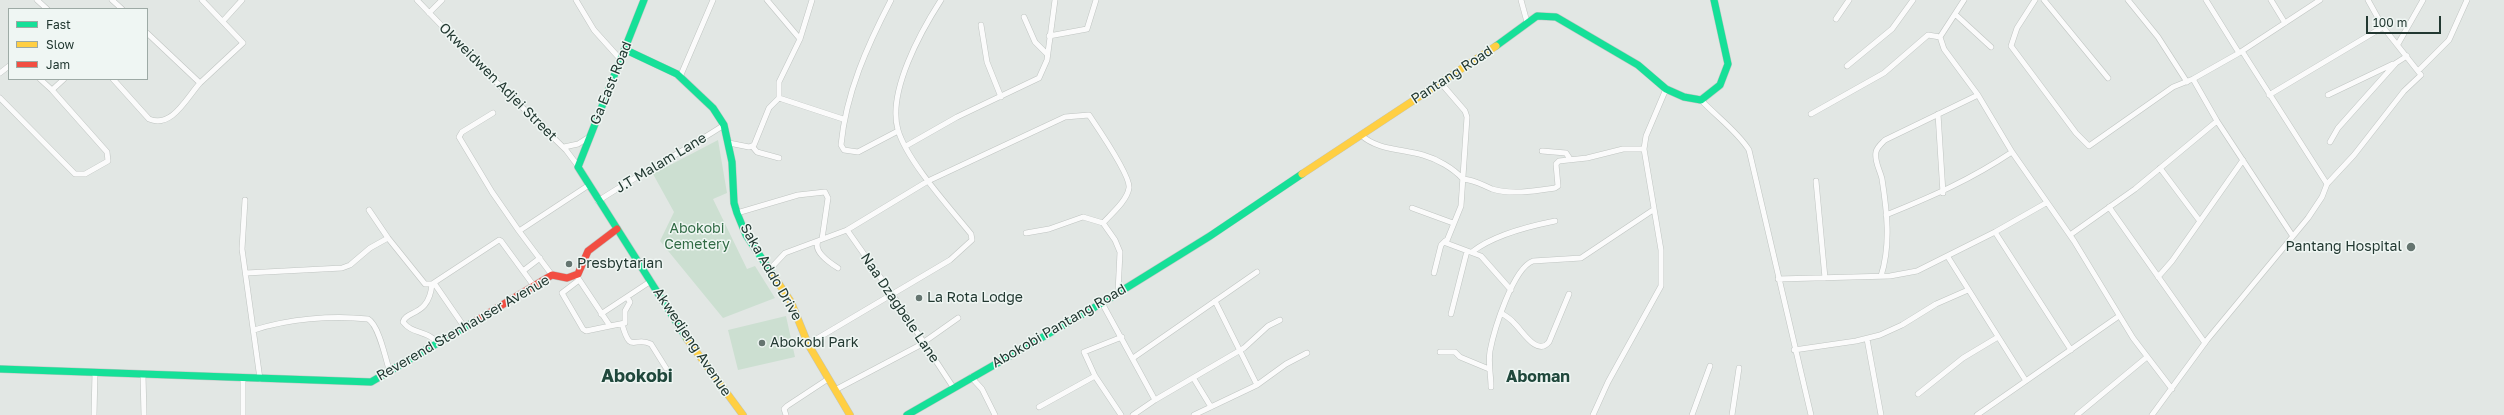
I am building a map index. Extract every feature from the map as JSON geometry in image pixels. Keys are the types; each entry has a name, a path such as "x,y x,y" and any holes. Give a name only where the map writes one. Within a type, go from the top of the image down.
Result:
{"street":[{"path":"37,0 46,8"},
{"path":"112,0 121,8"},
{"path":"114,80 149,119 156,122 167,119 179,109 200,83 243,45 242,41 202,0"},
{"path":"222,21 242,0"},
{"name":"Okweidwen Adjei Street","path":"417,0 564,147 578,166"},
{"path":"429,13 442,0"},
{"path":"576,0 594,30 621,60"},
{"name":"Ga East Road","path":"578,166 626,50 644,0"},
{"path":"680,77 713,0"},
{"path":"767,0 800,39"},
{"path":"752,146 769,108 778,98 779,82 800,39 812,0"},
{"path":"891,0 858,70 844,119 841,145 844,150 858,152 898,131"},
{"path":"808,344 950,260 972,240 971,234 928,181 906,146 898,131 896,119 901,82 921,31 941,0"},
{"path":"906,146 1000,96 1039,78 1042,74 1047,54 1055,0"},
{"path":"1049,36 1087,29 1096,0"},
{"path":"1522,0 1527,22"},
{"path":"1714,0 1728,64 1720,85 1701,100 1722,123 1736,134 1749,150 1794,350 1811,415"},
{"path":"1836,18 1849,0"},
{"path":"1847,66 1892,30 1912,0"},
{"path":"1940,37 1964,0"},
{"path":"2035,0 2017,28 2011,46 2087,146 2091,145 2173,87 2193,79 2240,52 2320,0"},
{"path":"2044,0 2108,78"},
{"path":"2128,0 2158,37 2187,82"},
{"path":"2206,0 2327,184"},
{"path":"2271,0 2285,23"},
{"path":"2152,415 2205,343 2292,235 2308,218 2322,196 2327,184 2354,155 2400,95 2421,75 2398,44 2383,27 2368,0"},
{"path":"2398,44 2424,0"},
{"path":"2418,71 2449,40 2468,0"},
{"path":"1955,14 1991,47"},
{"path":"1024,16 1036,42 1047,54"},
{"name":"Pantang Road","path":"1210,236 1440,82 1490,51 1537,16 1556,17 1638,65 1666,89 1684,97 1701,100"},
{"path":"981,26 987,62 1000,96"},
{"path":"2268,95 2383,27"},
{"path":"148,34 200,83"},
{"path":"1811,114 1884,73 1928,35 1940,37"},
{"path":"1940,37 1944,49 1978,94 2012,152 2046,203 2070,235 2119,316 2147,357 2172,389"},
{"name":"Saka Addo Drive","path":"626,50 680,77 713,108 724,125 729,143 737,213 746,235 794,307 808,344 850,415"},
{"path":"2328,94 2396,63 2407,56"},
{"path":"2330,142 2338,128 2396,63"},
{"path":"0,73 8,67"},
{"path":"2193,79 2217,121 2292,235"},
{"path":"0,98 75,174 85,174 108,161 108,152 41,80"},
{"path":"52,90 63,80"},
{"path":"1434,273 1441,245 1445,241 1461,206 1467,117 1465,111 1440,82"},
{"path":"1593,415 1661,286 1661,250 1653,210 1644,149 1646,136 1666,89"},
{"path":"1881,276 1887,254 1886,215 1882,177 1876,159 1878,146 1885,140 1978,94"},
{"path":"778,98 844,119"},
{"path":"493,113 462,132 459,137 492,192 552,275"},
{"path":"1938,114 1943,192"},
{"path":"770,269 785,253 847,230 928,181 1065,117 1089,115 1107,141 1129,186 1114,211 1103,223"},
{"path":"2070,235 2160,168 2217,121"},
{"name":"J.T Malam Lane","path":"598,201 640,173 681,153 724,125"},
{"path":"1361,135 1372,143 1384,147 1429,157 1457,173 1463,179 1475,180 1500,190 1532,192 1555,188 1558,186 1557,162 1570,159 1587,158 1623,149 1644,149"},
{"path":"564,147 578,144 589,137"},
{"path":"729,143 752,146 760,153 779,158"},
{"path":"1542,152 1566,153 1570,159"},
{"path":"1886,215 1943,192 1978,175 2012,152"},
{"path":"2158,277 2172,261 2199,220 2243,160"},
{"name":"Akwedjeng Avenue","path":"578,166 598,201 699,357 743,415"},
{"path":"2160,168 2199,220"},
{"path":"1816,181 1825,278"},
{"path":"520,231 589,185"},
{"path":"737,213 798,195 825,192 828,198 820,240 817,247 824,258 838,268"},
{"path":"245,200 242,249 260,379"},
{"path":"1778,279 1881,276 1918,271 1948,257 2046,203"},
{"path":"2108,207 2205,343"},
{"path":"1412,208 1453,223"},
{"path":"369,210 420,280 426,284 433,283 499,240 534,286"},
{"path":"1491,388 1489,369 1490,351 1501,313 1511,290 1527,263 1533,261 1581,258 1653,210"},
{"path":"1026,233 1049,230 1083,217 1103,223 1115,240 1120,252 1118,292"},
{"path":"1451,314 1470,251 1485,243 1523,228 1555,221"},
{"path":"617,229 588,251 583,268 577,278 562,293 583,329 586,331 622,324 626,320 626,312 629,305 627,297"},
{"name":"Naa Dzagbele Lane","path":"847,230 892,294 953,387"},
{"path":"1995,232 2071,350"},
{"name":"Abokobi Pantang Road","path":"908,415 953,387 1102,304 1118,292 1210,236"},
{"path":"246,273 342,268 350,265 370,248 388,238"},
{"path":"1445,241 1449,246 1470,251 1481,256 1511,290"},
{"path":"1948,257 2026,381"},
{"path":"523,271 540,258"},
{"path":"1133,358 1256,272"},
{"name":"Reverend Stenhauser Avenue","path":"0,369 371,382 390,373 552,275 577,278"},
{"path":"577,278 610,326"},
{"path":"602,314 651,281"},
{"path":"433,283 465,328"},
{"path":"433,283 431,294 425,306 405,318 403,322 410,329 430,334 439,344"},
{"path":"1794,350 1867,339 1902,324 1936,304 1968,290"},
{"path":"1501,313 1538,346 1544,346 1549,342 1569,294"},
{"path":"1215,300 1257,385"},
{"path":"1102,304 1122,337 1155,400"},
{"path":"1977,415 2119,316"},
{"path":"835,390 924,342 958,318"},
{"path":"254,330 268,326 306,320 368,319 372,321 376,329 390,373"},
{"path":"1133,415 1155,400 1194,379 1246,346 1268,326 1280,320"},
{"path":"622,324 628,341 632,344 648,342 651,344 666,368"},
{"path":"1120,415 1095,376 1084,352 1122,337"},
{"path":"1918,394 1963,358 1998,337"},
{"path":"1867,339 1881,415"},
{"path":"1440,352 1455,352 1460,357 1489,369"},
{"path":"1194,415 1257,385 1286,364 1307,353"},
{"path":"2078,415 2147,357"},
{"path":"1692,415 1710,366"},
{"path":"1732,415 1739,368"},
{"path":"94,415 96,372"},
{"path":"143,375 144,415"},
{"path":"1039,407 1095,376"},
{"path":"971,377 982,389 995,415"},
{"path":"242,415 243,378"},
{"path":"786,415 784,409 787,406 828,379"},
{"path":"1194,379 1211,407"}],"green space":[{"name":"Abokobi Cemetery","path":"718,140 727,193 713,199 747,269 755,266 775,298 723,318 660,241 674,212 653,174"},
{"name":"Abokobi Park","path":"786,316 795,357 738,370 728,330"}],"traffic: fast":[{"path":"644,0 578,167 687,339"},
{"path":"1496,46 1537,16 1556,17 1638,65 1666,89 1684,97 1701,100 1720,85 1728,64 1714,0"},
{"path":"626,50 677,74 713,108 724,125 732,162 734,203 737,213 746,235 773,275"},
{"path":"907,415 1102,303 1210,236 1302,174"},
{"path":"0,369 371,382 472,323"}],"traffic: slow":[{"path":"1302,174 1496,46"},
{"path":"773,275 791,302 808,344 850,415"},
{"path":"687,339 743,415"}],"traffic: jam":[{"path":"472,323 552,275 567,278 578,274 588,251 617,229"}],"place":[{"name":"Pantang Hospital","path":"2411,247"},
{"name":"Presbytarian","path":"569,264"},
{"name":"La Rota Lodge","path":"919,298"},
{"name":"Abokobi Park","path":"762,343"}],"district":[{"name":"Abokobi","path":"637,376"},
{"name":"Aboman","path":"1538,377"}]}
